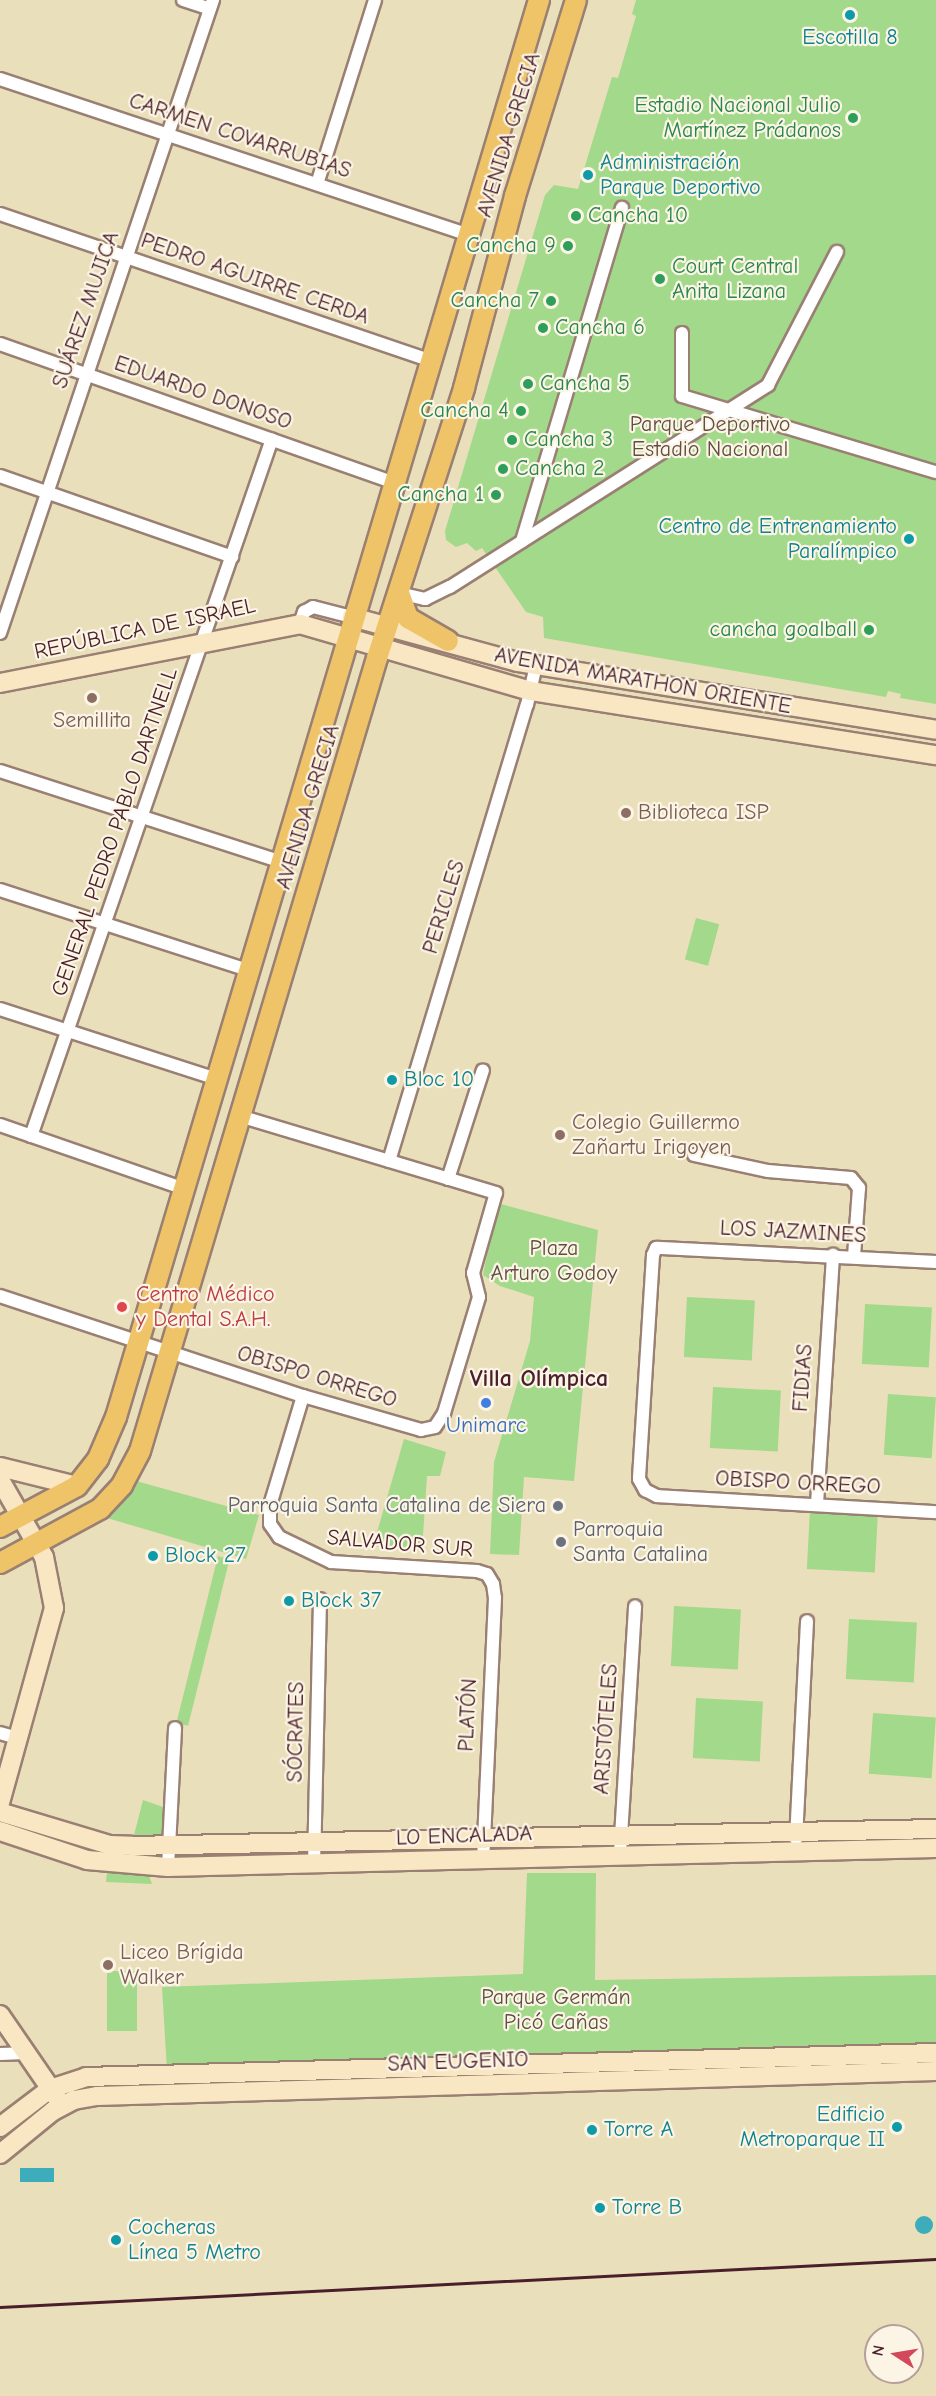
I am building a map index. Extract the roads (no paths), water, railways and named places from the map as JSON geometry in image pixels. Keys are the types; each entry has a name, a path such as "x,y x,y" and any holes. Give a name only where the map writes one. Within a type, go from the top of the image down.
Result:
{"main road":[{"name":"AVENIDA GRECIA","path":"0,1527 77,1486 108,1438 392,482 539,0"},
{"name":"AVENIDA GRECIA","path":"0,1563 94,1514 122,1485 140,1451 381,647 464,388 514,196 576,0"},
{"path":"399,593 408,618 448,641"},
{"name":"REPÚBLICA DE ISRAEL","path":"0,683 300,624 349,626"},
{"name":"AVENIDA MARATHON ORIENTE","path":"349,626 387,628 448,641 536,665 932,729"},
{"name":"AVENIDA MARATHON ORIENTE","path":"349,626 381,647 531,691 930,754"},
{"path":"496,682 501,657"},
{"path":"930,754 932,729"},
{"path":"0,1467 77,1486"},
{"path":"0,1480 38,1543 52,1585 52,1621 8,1736 0,1803"},
{"name":"LO ENCALADA","path":"0,1812 109,1845 483,1840 620,1833 936,1829"},
{"name":"LO ENCALADA","path":"0,1831 87,1860 168,1867 483,1860 620,1853 936,1848"},
{"path":"0,2015 62,2105"},
{"name":"SAN EUGENIO","path":"0,2127 50,2089 77,2079 133,2075 936,2053"},
{"path":"531,2064 527,2074 532,2084"},
{"path":"499,2066 506,2075 500,2085"},
{"name":"SAN EUGENIO","path":"0,2154 62,2105 90,2097 936,2071"},
{"path":"125,2095 124,2081 133,2075"}],"street":[{"path":"183,0 211,5"},
{"path":"317,184 375,0"},
{"name":"SUÁREZ MUJICA","path":"0,633 211,5"},
{"name":"CARMEN COVARRUBIAS","path":"0,78 467,234"},
{"path":"522,541 622,208"},
{"name":"PEDRO AGUIRRE CERDA","path":"0,214 429,360"},
{"path":"399,593 425,598 522,541 727,408 768,385 837,252"},
{"path":"682,333 682,396 936,472"},
{"name":"EDUARDO DONOSO","path":"0,344 392,482"},
{"name":"GENERAL PEDRO PABLO DARTNELL","path":"31,1136 141,817 205,641 272,439"},
{"path":"0,476 232,558"},
{"name":"PERICLES","path":"389,1161 531,691 536,665"},
{"path":"0,771 279,861"},
{"path":"0,890 247,970"},
{"path":"0,1009 214,1078"},
{"path":"240,1116 448,1179 483,1070"},
{"path":"0,1125 182,1188"},
{"path":"694,1155 768,1171 851,1178 859,1188 854,1256"},
{"name":"OBISPO ORREGO","path":"0,1296 137,1344 303,1396 417,1429 431,1429 441,1421 479,1297 472,1273 496,1193 448,1179"},
{"name":"LOS JAZMINES","path":"657,1496 645,1490 639,1479 653,1255 663,1246 936,1262"},
{"name":"FIDIAS","path":"817,1504 832,1255"},
{"name":"SALVADOR SUR","path":"303,1396 270,1505 270,1524 279,1537 302,1552 336,1563 477,1570 487,1574"},
{"name":"OBISPO ORREGO","path":"657,1496 936,1512"},
{"name":"PLATÓN","path":"483,1860 495,1598 487,1574"},
{"name":"SÓCRATES","path":"314,1865 320,1599"},
{"name":"ARISTÓTELES","path":"620,1853 635,1606"},
{"path":"796,1850 807,1621"},
{"path":"168,1867 175,1728"},
{"path":"0,2054 25,2053"}],"water":[{"path":"20,2168 54,2168 54,2182 20,2182"},
{"path":"924,2216 930,2219 933,2225 930,2231 924,2234 918,2231 915,2225 918,2219"}],"railway":[{"path":"0,2307 936,2259"}],"place":[{"name":"Escotilla 8","path":"850,15"},
{"name":"Estadio Nacional Julio Martínez Prádanos","path":"853,118"},
{"name":"Administración Parque Deportivo","path":"588,175"},
{"name":"Cancha 10","path":"576,216"},
{"name":"Cancha 9","path":"568,246"},
{"name":"Court Central Anita Lizana","path":"660,279"},
{"name":"Cancha 7","path":"551,301"},
{"name":"Cancha 6","path":"543,328"},
{"name":"Cancha 5","path":"528,384"},
{"name":"Cancha 4","path":"521,411"},
{"name":"Cancha 3","path":"512,440"},
{"name":"Cancha 2","path":"503,469"},
{"name":"Cancha 1","path":"496,495"},
{"name":"Centro de Entrenamiento Paralímpico","path":"909,539"},
{"name":"cancha goalball","path":"869,630"},
{"name":"Semillita","path":"92,698"},
{"name":"Biblioteca ISP","path":"626,813"},
{"name":"Bloc 10","path":"392,1080"},
{"name":"Colegio Guillermo Zañartu Irigoyen","path":"560,1135"},
{"name":"Centro Médico y Dental S.A.H.","path":"122,1307"},
{"name":"Unimarc","path":"486,1403"},
{"name":"Parroquia Santa Catalina de Siera","path":"558,1506"},
{"name":"Parroquia Santa Catalina","path":"561,1542"},
{"name":"Block 27","path":"153,1556"},
{"name":"Block 37","path":"289,1601"},
{"name":"Liceo Brígida Walker","path":"108,1965"},
{"name":"Edificio Metroparque II","path":"897,2127"},
{"name":"Torre A","path":"592,2130"},
{"name":"Torre B","path":"600,2208"},
{"name":"Cocheras Línea 5 Metro","path":"116,2240"}],"district":[{"name":"Villa Olímpica","path":"539,1379"}],"park label":[{"name":"Parque Deportivo Estadio Nacional","path":"710,437"},
{"name":"Plaza Arturo Godoy","path":"554,1260"},
{"name":"Parque Germán Picó Cañas","path":"556,2010"}]}
